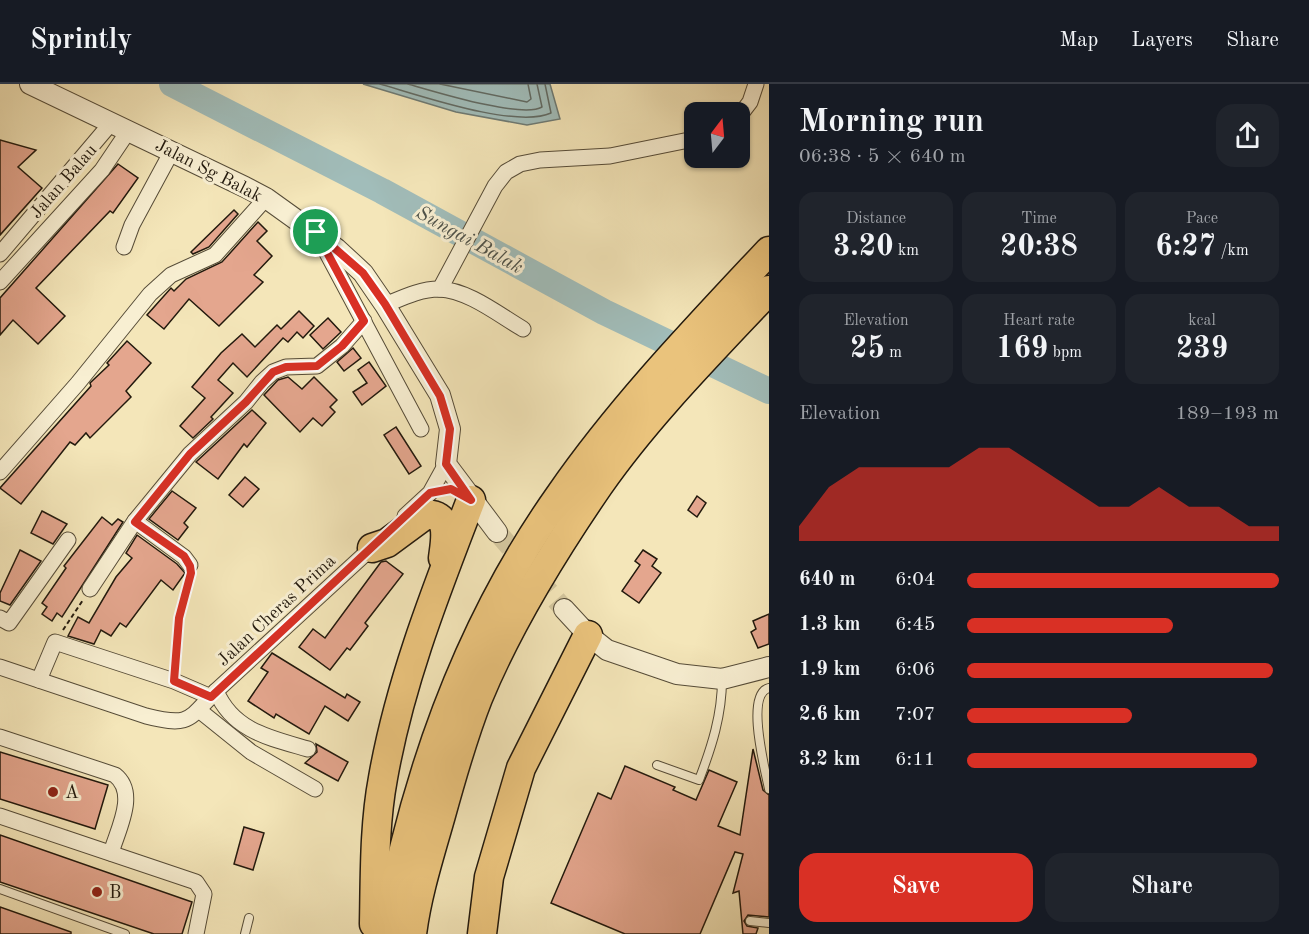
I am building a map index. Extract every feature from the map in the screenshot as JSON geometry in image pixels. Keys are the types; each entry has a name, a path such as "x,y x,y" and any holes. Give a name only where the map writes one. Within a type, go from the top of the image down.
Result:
{"highway":[{"path":"386,934 418,799 454,686 482,624 559,496 756,291 769,251"},
{"path":"412,934 428,858 457,757 478,699 506,637 549,561 600,483 645,406"},
{"path":"374,934 377,832 382,781 408,668 471,500"},
{"path":"372,548 387,543 425,515 432,514 439,518 447,529 441,578"},
{"path":"483,934 489,877 521,768 588,635"}],"street":[{"name":"Jalan Sg Balak","path":"30,84 266,198 316,232 363,273 385,304 445,406 451,441 446,464"},
{"path":"750,102 756,84"},
{"path":"0,254 121,126"},
{"name":"Jalan Balau","path":"0,282 102,170 121,126"},
{"path":"440,289 495,186 506,172 520,164 540,160 609,156 684,141"},
{"path":"124,247 132,225 172,151"},
{"path":"0,472 78,383 150,294 171,275 215,255 266,198"},
{"path":"316,232 421,429"},
{"path":"385,304 414,293 440,289 468,297 523,329"},
{"path":"90,589 135,522 190,454 246,402 273,372 286,367 317,366 342,346 364,321"},
{"path":"446,464 497,532"},
{"name":"Jalan Cheras Prima","path":"200,711 214,694 430,493 446,464"},
{"path":"430,493 451,489 471,500"},
{"path":"135,522 184,556 190,566"},
{"path":"0,618 9,623 68,540"},
{"path":"564,609 588,635 607,650 627,659 677,674 722,679 769,667"},
{"path":"39,680 51,652 174,681 214,694 241,724 308,749"},
{"path":"0,667 167,721 187,721 200,711 251,752 315,789"},
{"path":"0,737 115,775 122,781 127,789 127,798 111,852"},
{"path":"0,816 196,882 204,894 196,934"}],"lane":[{"path":"657,765 699,780 713,744 722,706 722,679"},
{"path":"769,688 764,689 757,699 756,716 769,789"},
{"path":"0,890 125,934"},
{"path":"245,934 249,918"},
{"path":"750,921 769,923"}],"path":[{"path":"174,681 179,618 191,573 190,566"},
{"path":"51,652 90,589"}],"water":[{"path":"363,84 550,84 560,119 527,125 456,112"}],"building":[{"path":"0,140 36,150 18,167 42,188 0,235"},
{"path":"118,164 138,178 113,213 110,211 36,288 65,316 38,344 13,320 0,335 0,298"},
{"path":"234,210 238,214 209,247 193,254 191,252"},
{"path":"258,222 267,231 257,241 272,256 254,275 263,282 219,326 189,299 164,329 147,315 171,288 174,291 186,279 222,262"},
{"path":"299,311 314,326 303,338 297,332 288,342 283,338 247,377 233,363 218,380 233,393 211,417 213,419 193,438 180,426 205,398 192,387 221,353 242,334 255,347 277,325 281,329"},
{"path":"328,318 341,332 323,349 310,335"},
{"path":"127,341 151,363 126,391 131,397 90,438 86,433 75,445 70,442 21,504 0,488 91,386 90,383 109,365 107,363"},
{"path":"353,348 361,358 344,371 337,362"},
{"path":"369,362 386,386 362,405 353,392 367,383 358,370"},
{"path":"288,377 302,389 314,377 337,400 330,407 335,412 322,426 313,418 300,432 264,395 278,380"},
{"path":"252,410 266,423 247,447 244,444 218,479 196,462"},
{"path":"396,427 421,466 409,474 384,435"},
{"path":"245,477 259,489 243,507 229,495"},
{"path":"172,491 196,508 184,523 188,527 178,540 149,519"},
{"path":"697,496 706,503 697,517 688,510"},
{"path":"42,511 67,524 53,544 31,533"},
{"path":"102,517 112,525 118,519 123,522 62,617 57,613 52,621 42,614 47,607 42,603 66,568 64,566"},
{"path":"137,535 177,564 185,573 173,590 161,580 126,627 120,623 111,636 101,630 94,644 68,636 78,617 89,623 116,577 132,558 126,553"},
{"path":"20,550 41,561 10,605 0,601 0,593"},
{"path":"643,550 657,559 652,566 661,573 639,603 622,591 640,565 635,561"},
{"path":"386,561 403,574 365,623 368,626 350,650 347,648 330,670 299,647 313,629 325,638 381,562"},
{"path":"769,614 769,644 758,648 751,632 756,629 753,621"},
{"path":"272,653 345,698 347,694 360,702 348,721 325,706 309,734 276,714 274,718 248,701 268,672 261,668"},
{"path":"316,744 348,762 338,781 305,763 317,752"},
{"path":"753,749 763,790 769,795 769,917 748,915 744,921 747,926 758,928 756,934 743,934 739,891 733,893 743,854 735,852 700,934 625,934 551,903 598,793 611,799 625,766 675,787 673,790 696,800 709,770 737,782 718,826 740,835"},
{"name":"A","path":"0,752 108,785 95,829 0,799"},
{"path":"244,827 264,833 253,870 234,864"},
{"name":"B","path":"0,835 192,902 182,934 154,934 0,882"},
{"path":"0,907 71,932 71,934 0,934"}],"waterway":[{"name":"Sungai Balak","path":"172,84 382,191 604,312 769,391"}],"tunnel":[{"path":"497,532 564,609"}],"place":[{"name":"A","path":"53,792"},
{"name":"B","path":"97,892"}],"route":[{"path":"316,232 363,273 385,304 440,396 449,417 451,441 446,464 471,500 459,491 451,489 430,493 211,697 202,691 174,681 179,618 191,573 190,566 184,556 135,522 190,454 246,402 273,372 286,367 317,366 330,358 364,321 316,232"}]}
